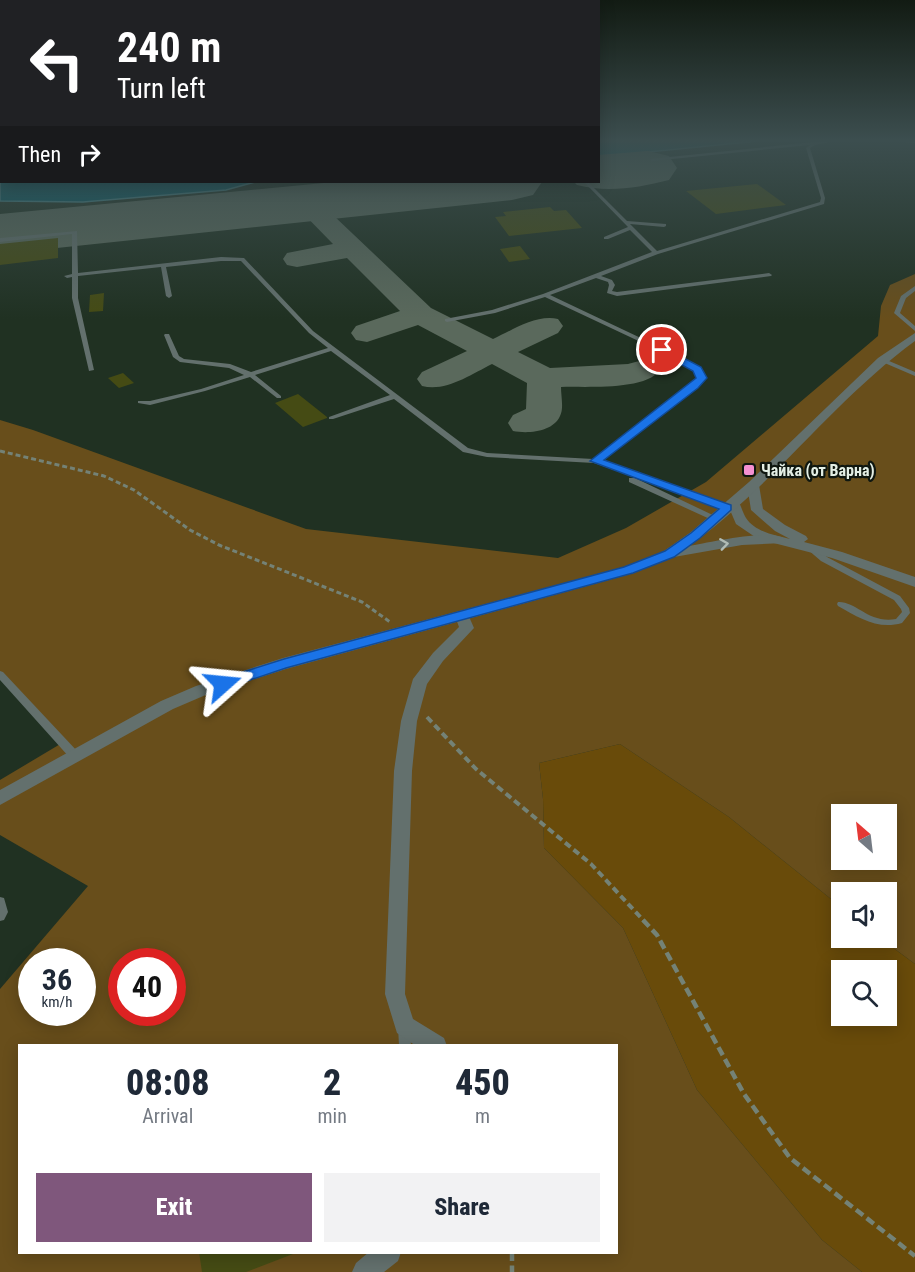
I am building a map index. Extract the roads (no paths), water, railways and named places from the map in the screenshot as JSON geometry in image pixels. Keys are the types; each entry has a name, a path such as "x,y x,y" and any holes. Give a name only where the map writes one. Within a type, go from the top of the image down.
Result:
{"street":[{"path":"669,554 728,511 882,360 915,336"},
{"path":"753,485 757,510 767,520"},
{"path":"728,511 767,520 837,555"},
{"path":"728,511 750,529 763,536 837,555 915,582"},
{"path":"0,798 167,705 202,690 284,664 629,570 669,554 742,541 779,540"},
{"path":"433,1044 404,1026 395,994 403,771 409,720 419,683 438,657 466,628 462,616"},
{"path":"365,1272 387,1254"}],"lane":[{"path":"603,200 656,253"},
{"path":"447,320 493,312 656,253 822,203 823,200"},
{"path":"625,222 664,225"},
{"path":"606,238 631,228"},
{"path":"0,240 75,232 75,298 91,370"},
{"path":"67,276 221,259 242,260 311,332 466,450 474,453 595,461 728,511"},
{"path":"163,265 169,296"},
{"path":"597,276 610,281 612,285 609,292 617,294 769,275"},
{"path":"915,288 903,297 897,313 915,329"},
{"path":"545,295 681,359 697,369 702,378 595,461"},
{"path":"167,335 176,357 182,362 230,366 251,375 279,397"},
{"path":"140,402 150,403 171,398 333,348"},
{"path":"882,360 915,374"},
{"path":"331,418 395,396"},
{"path":"595,461 682,504 728,511"},
{"path":"810,548 824,559 897,598 906,613 899,621 885,623 869,619 841,604"},
{"path":"0,674 74,755"},
{"path":"0,902 2,912 0,916"},
{"path":"404,1026 405,1044"}],"water":[{"path":"0,200 103,200 83,202"}],"place":[{"name":"Чайка (от Варна)","path":"749,470"}]}
